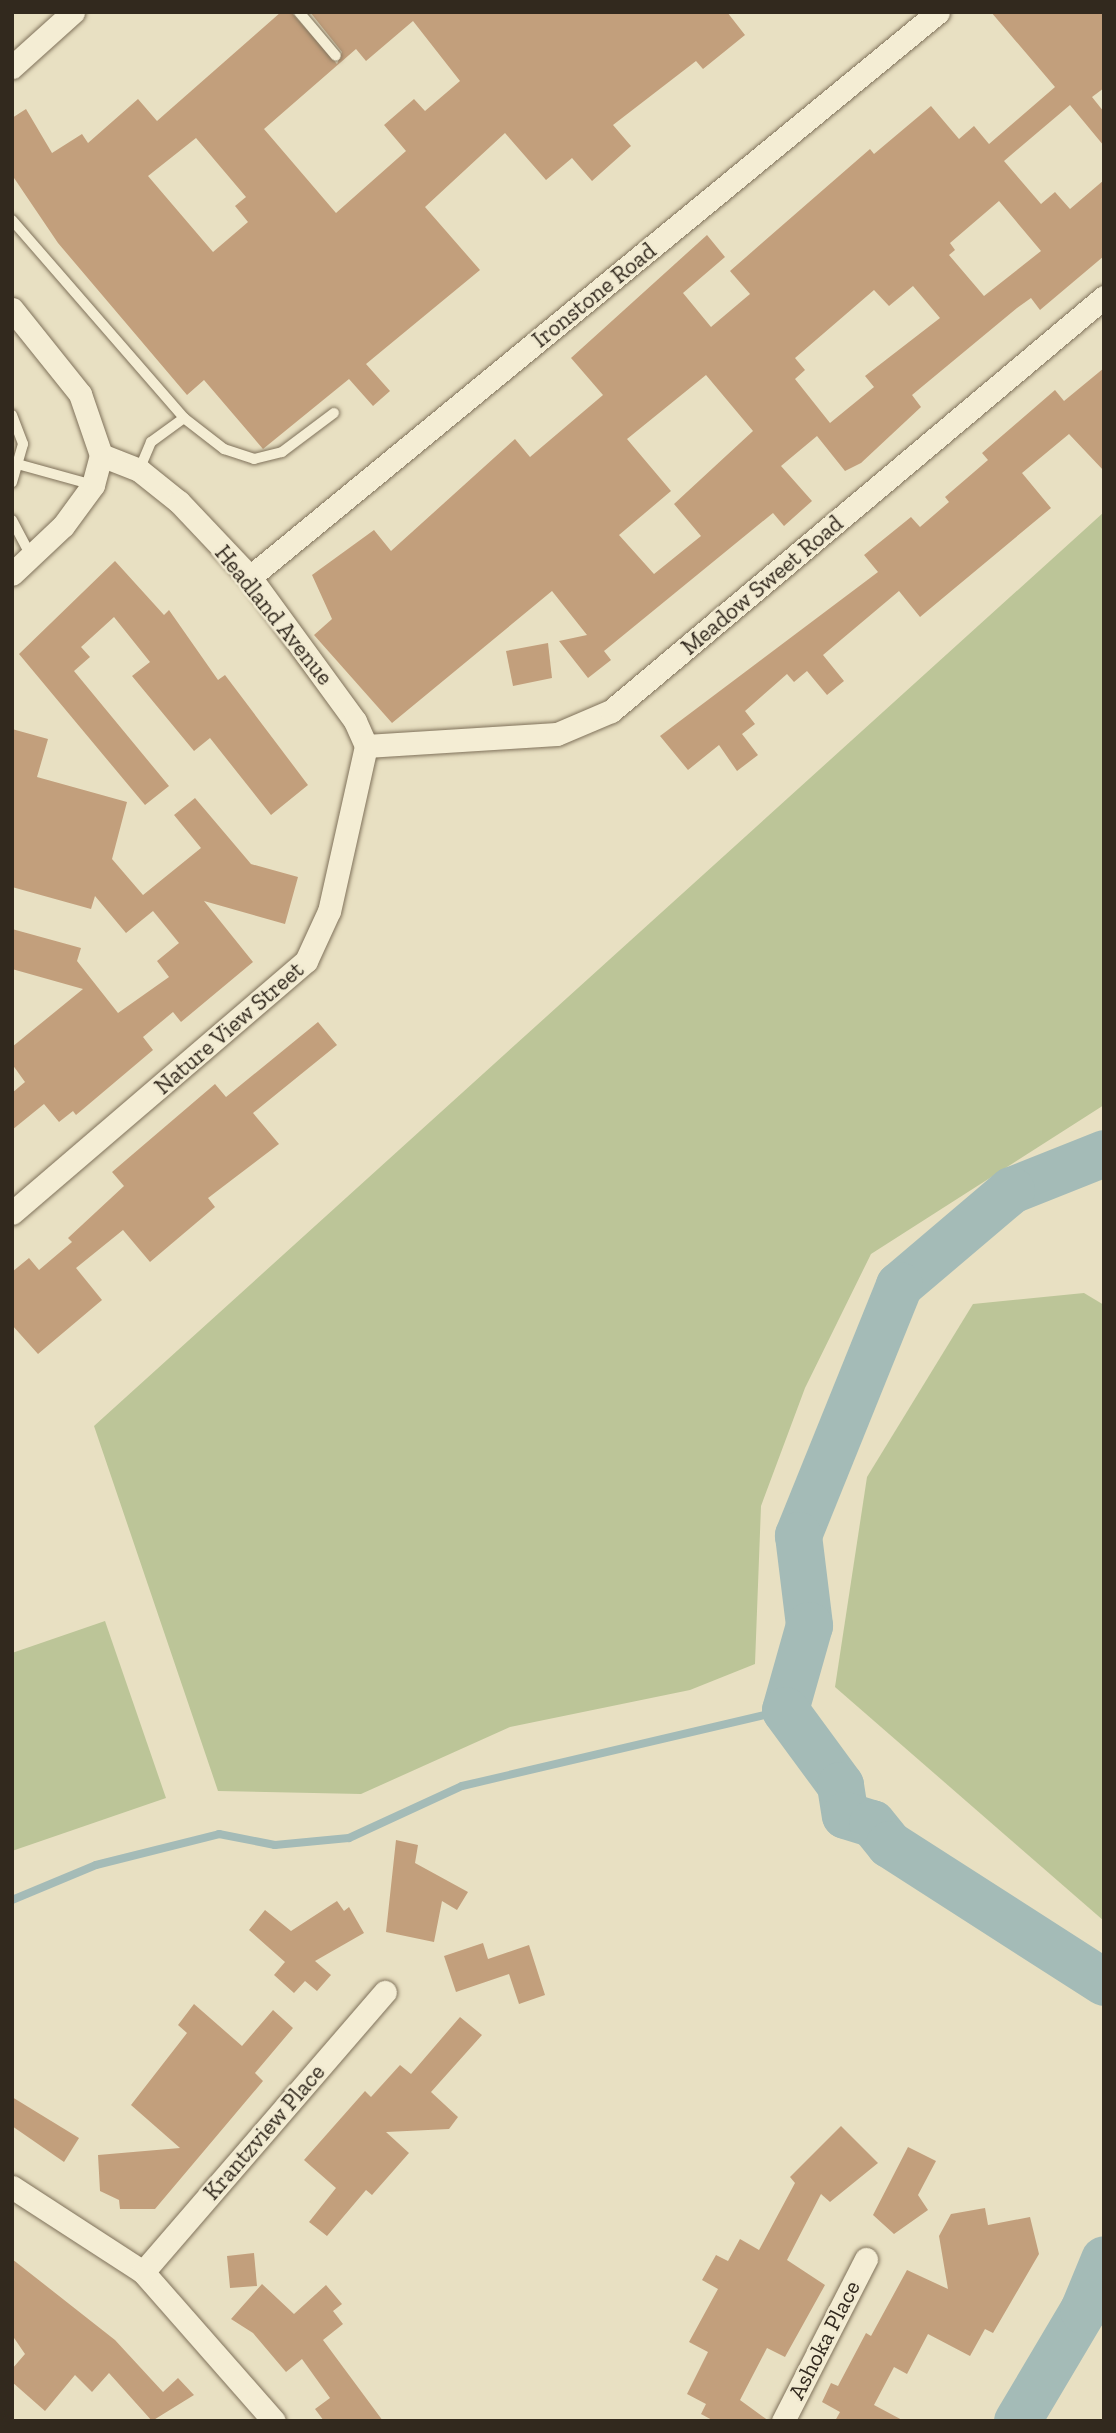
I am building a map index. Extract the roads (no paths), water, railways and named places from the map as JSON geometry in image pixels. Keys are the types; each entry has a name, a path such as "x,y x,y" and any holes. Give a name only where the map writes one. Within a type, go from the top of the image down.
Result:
{"street":[{"path":"12,67 73,12"},
{"name":"Ironstone Road","path":"250,577 938,12"},
{"name":"Meadow Sweet Road","path":"366,746 557,734 611,711 1104,297"},
{"path":"12,309 80,394 101,454 93,485 12,574"},
{"name":"Headland Avenue","path":"101,454 139,470 250,577 355,721 366,746"},
{"name":"Nature View Street","path":"12,1213 306,961 329,911 366,746"},
{"name":"Krantzview Place","path":"143,2272 385,1992"},
{"path":"12,2187 143,2272 274,2421"},
{"name":"Ashoka Place","path":"782,2421 866,2259"}],"lane":[{"path":"299,12 336,56"},
{"path":"12,220 184,418 224,449 254,458 282,452 334,413"},
{"path":"12,415 23,443 21,465 12,482"},
{"path":"139,470 151,442 184,418"},
{"path":"21,465 93,485"},
{"path":"12,520 31,556"}],"waterway":[{"path":"1104,1153 1011,1190 899,1285 798,1535 809,1625 785,1710 840,1785 845,1815 872,1823 889,1844 1104,1982"},
{"path":"12,1900 96,1865 219,1834 275,1845 349,1838 462,1786 785,1710"},
{"path":"1017,2421 1083,2310 1104,2259"}]}
